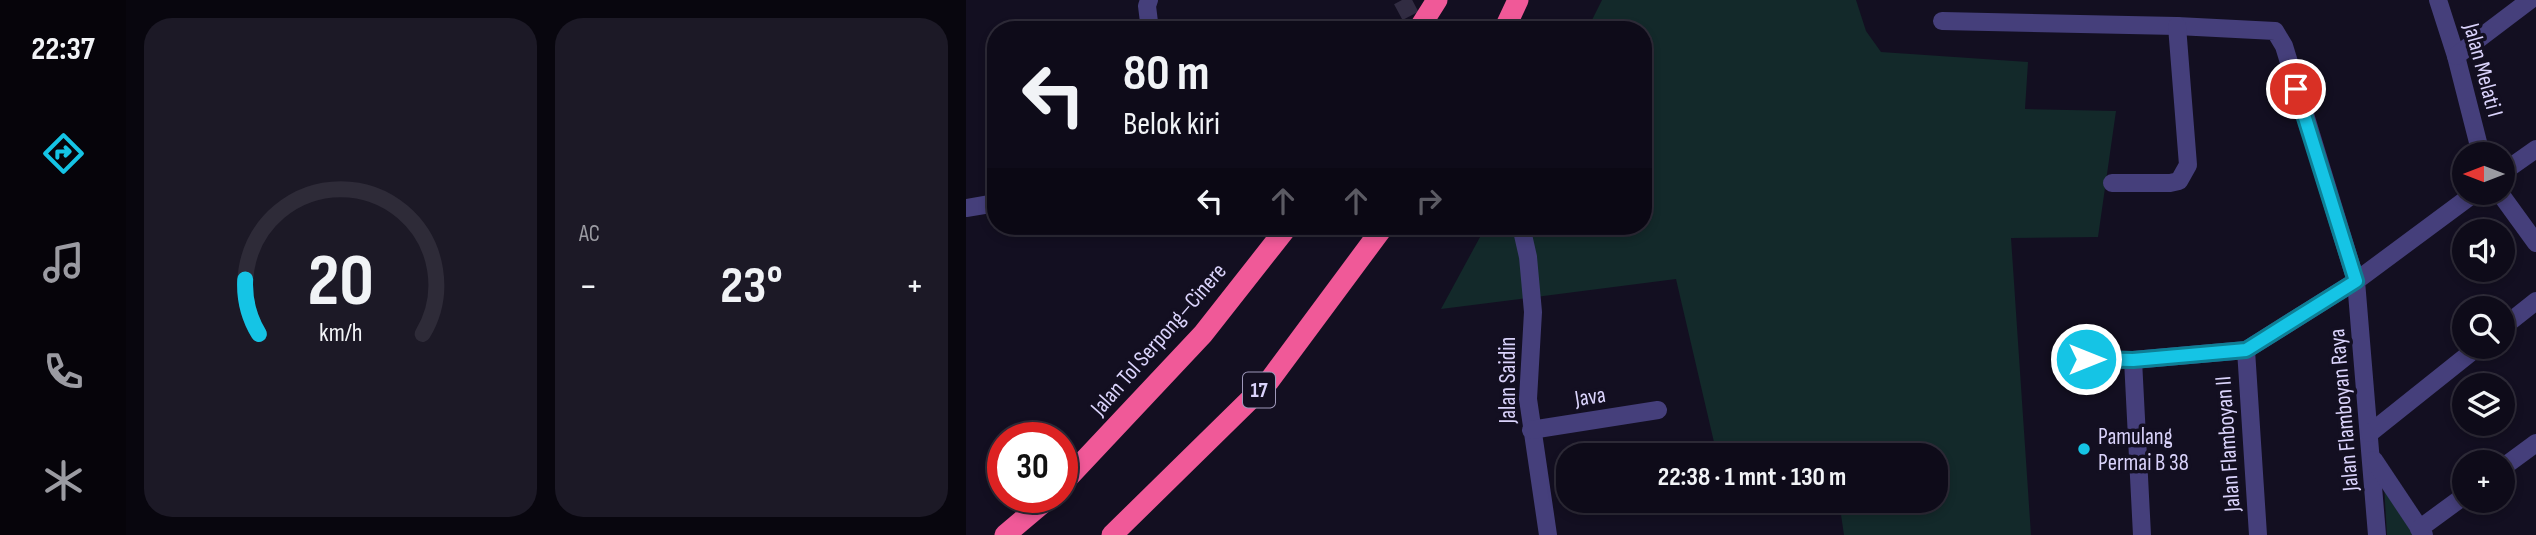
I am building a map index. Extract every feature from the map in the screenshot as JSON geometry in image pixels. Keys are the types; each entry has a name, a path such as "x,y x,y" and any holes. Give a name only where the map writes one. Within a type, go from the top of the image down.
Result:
{"highway":[{"path":"1424,21 1437,0"},
{"path":"1508,21 1518,0"},
{"name":"Jalan Tol Serpong–Cinere","path":"1078,467 1203,334 1281,235"},
{"name":"17","path":"1112,535 1269,381 1377,235"},
{"path":"1005,535 1031,513"}],"street":[{"path":"1149,0 1149,21"},
{"name":"Jalan Melati I","path":"2438,0 2478,142"},
{"path":"2456,57 2530,0"},
{"path":"1942,22 2177,26 2188,165 2179,181 2112,183"},
{"name":"Jalan Flamboyan Raya","path":"2177,26 2275,31 2284,46 2356,281 2377,535"},
{"path":"2515,164 2536,149"},
{"path":"966,208 987,204"},
{"path":"2086,359 2133,360 2246,350 2356,281 2458,205"},
{"path":"2508,205 2536,243"},
{"name":"Jalan Saidin","path":"1523,235 1528,257 1533,313 1528,398 1548,535"},
{"path":"2515,318 2536,301"},
{"name":"Jalan Flamboyan II","path":"2246,350 2258,535"},
{"path":"2370,433 2463,359"},
{"path":"2133,360 2142,535"},
{"name":"Java","path":"1531,430 1658,411"},
{"path":"2515,458 2536,443"},
{"path":"2372,457 2422,532 2452,506"}],"green space":[{"path":"1602,0 1856,0 1866,31 1881,52 2028,62 2025,109 2116,111 2098,237 2011,238 2031,535 1844,535 1841,513 1948,513 1948,443 1714,443 1676,279 1441,309 1481,235 1652,235 1652,21 1592,21"},
{"path":"2384,485 2418,535 2387,535"}],"tunnel":[{"path":"1402,0 1413,21"}],"place":[{"name":"Pamulang Permai B 38","path":"2084,449"}],"route":[{"path":"2086,359 2133,360 2246,350 2356,281 2296,89"}]}
